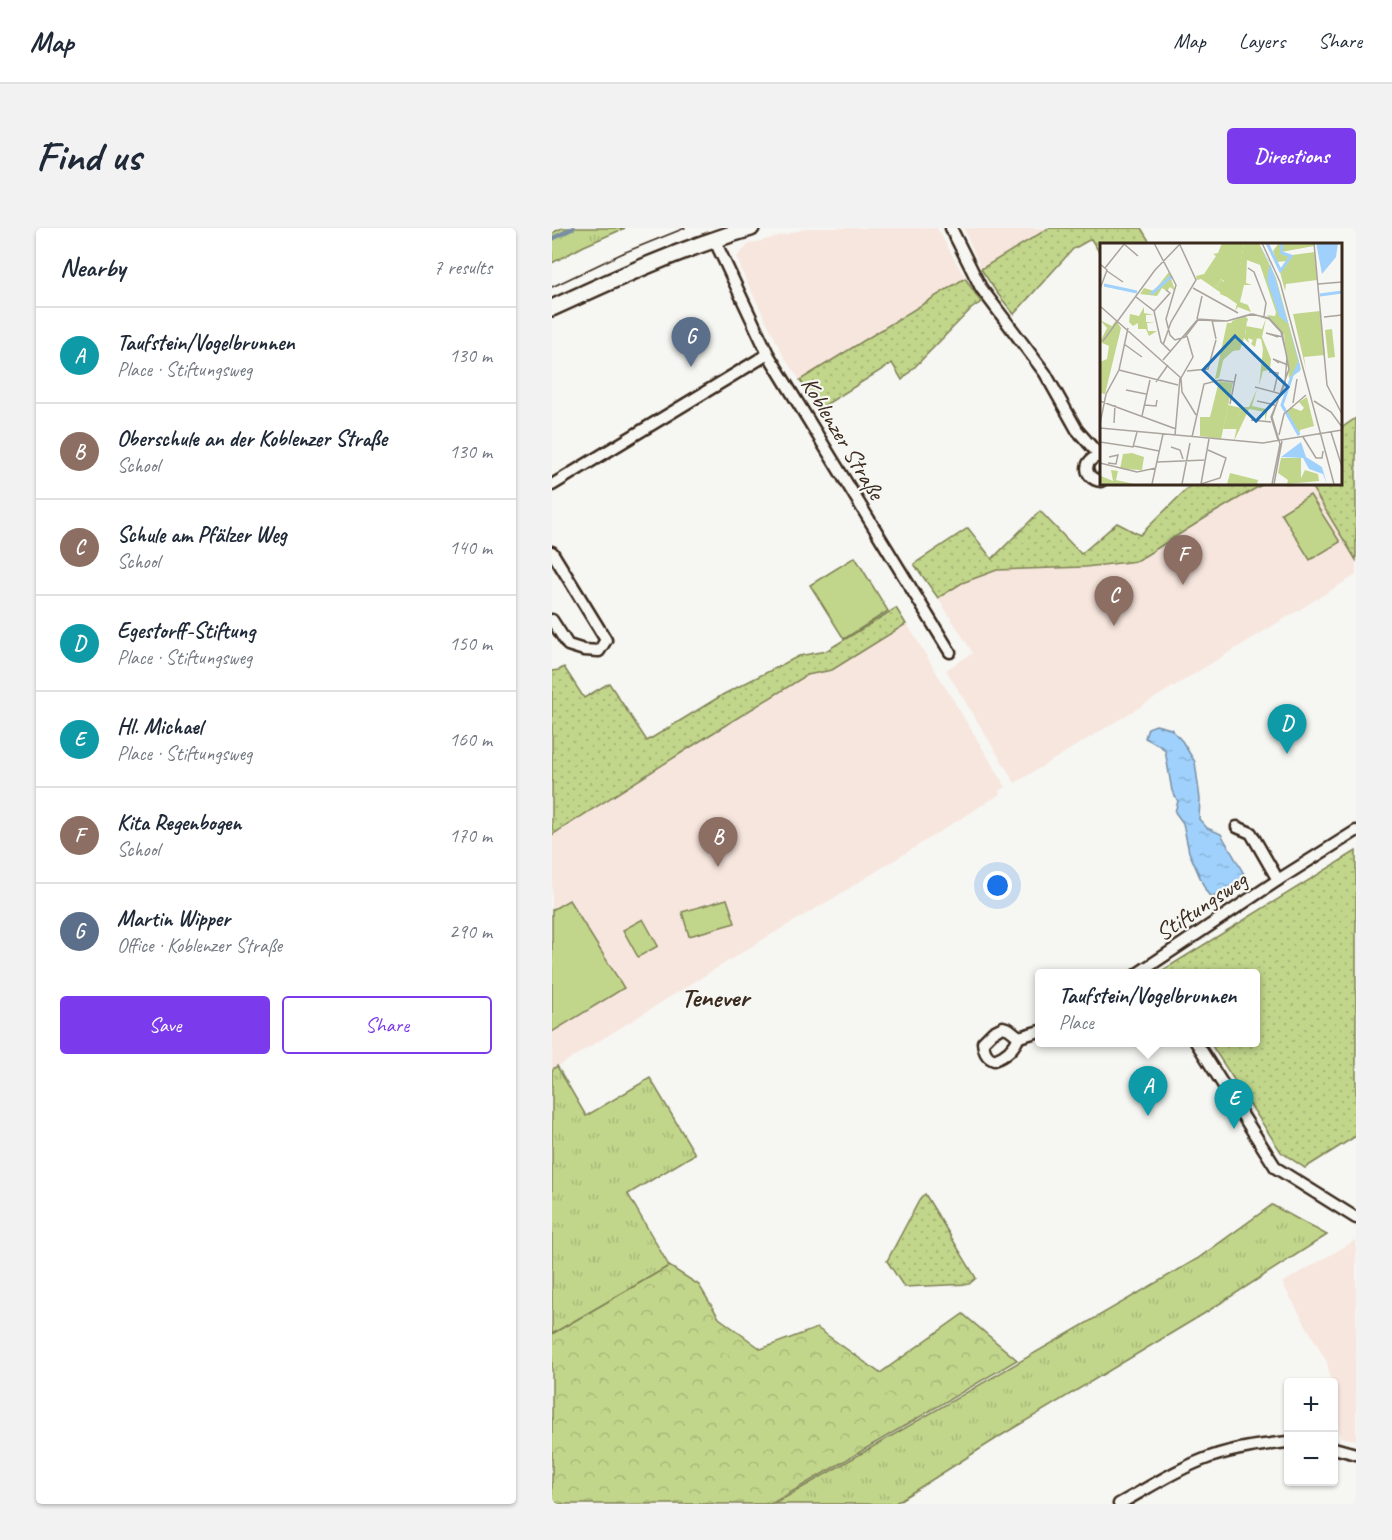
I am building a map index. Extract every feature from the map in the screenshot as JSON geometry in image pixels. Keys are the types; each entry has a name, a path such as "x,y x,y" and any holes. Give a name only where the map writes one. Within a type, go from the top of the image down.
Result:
{"street":[{"path":"552,308 628,273 714,239 751,228"},
{"path":"951,228 981,288 1045,373 1077,430 1100,456 1092,458 1087,470 1090,477 1100,481"},
{"name":"Koblenzer Straße","path":"714,239 768,354 951,652"},
{"path":"552,485 768,354"},
{"path":"552,552 606,640 599,651 584,650 568,645 552,620"},
{"name":"Stiftungsweg","path":"1237,827 1251,833 1278,880"},
{"name":"Stiftungsweg","path":"1150,969 1278,880 1356,831"},
{"path":"1019,1037 1035,1032"},
{"path":"1199,1047 1276,1168 1356,1218"},
{"path":"1119,1504 1209,1457 1245,1447 1284,1442"},
{"path":"1338,1449 1356,1454"}],"shaded area":[{"path":"809,228 937,228 965,278 800,380 784,357 742,272 737,257 749,244"},
{"path":"964,228 1049,228 981,269"},
{"path":"1263,484 1311,485 1356,560 1356,575 1015,783 946,670 973,653 938,598 962,583 997,570 1036,569 1163,546"},
{"path":"907,624 1006,787 999,791 1000,794 832,899 552,1070 552,835 807,675 832,670"},
{"path":"1356,1240 1356,1440 1340,1437 1338,1378 1330,1378 1327,1362 1282,1283"}],"green space":[{"path":"562,228 625,228 552,263 552,233"},
{"path":"1049,228 1141,228 1150,243 1100,243 1100,253 1091,239 1073,249 1014,314 981,269"},
{"path":"965,278 981,302 971,309 902,380 892,363 819,409 800,380"},
{"path":"1356,418 1356,560 1311,486 1293,484 1341,484 1341,428"},
{"path":"1192,484 1263,484 1137,561 1085,567 997,570 962,583 938,598 914,564 968,528 992,559 1040,511 1081,554 1117,523 1140,535"},
{"path":"1310,495 1340,542 1310,560 1281,513"},
{"path":"855,557 888,611 844,639 810,585"},
{"path":"896,608 906,624 832,670 807,675 552,835 552,671 564,667 584,698 609,683 647,741 724,694 799,656 826,651"},
{"path":"1356,851 1356,1136 1305,1168 1281,1152 1213,1047 1260,1047 1260,969 1165,969"},
{"path":"727,899 735,923 689,936 682,912"},
{"path":"569,900 624,988 552,1032 552,910"},
{"path":"643,919 658,946 638,957 623,930"},
{"path":"557,1066 586,1116 650,1078 695,1154 628,1194 669,1266 552,1334 552,1070"},
{"path":"925,1194 976,1278 969,1284 904,1287 887,1261 921,1197"},
{"path":"1272,1205 1327,1235 1205,1313 1002,1435 894,1504 774,1504 1197,1259"},
{"path":"669,1266 699,1285 719,1318 761,1349 817,1328 880,1373 963,1314 1017,1360 771,1504 552,1504 552,1334"}],"water":[{"path":"1156,725 1171,729 1182,741 1195,762 1200,799 1199,819 1207,828 1221,834 1244,874 1233,888 1217,897 1209,895 1206,891 1189,852 1183,823 1175,812 1178,801 1172,791 1165,750 1145,738 1148,728"}],"waterway":[{"path":"552,239 573,228"}],"tram line":[{"path":"552,287 623,253 685,228"}],"place":[{"name":"Martin Wipper","path":"691,367"},
{"name":"Kita Regenbogen","path":"1183,585"},
{"name":"Schule am Pfälzer Weg","path":"1114,626"},
{"name":"Egestorff-Stiftung","path":"1287,754"},
{"name":"Oberschule an der Koblenzer Straße","path":"718,867"},
{"name":"Taufstein/Vogelbrunnen","path":"1148,1116"},
{"name":"Hl. Michael","path":"1234,1129"}],"district":[{"name":"Tenever","path":"715,997"}]}
